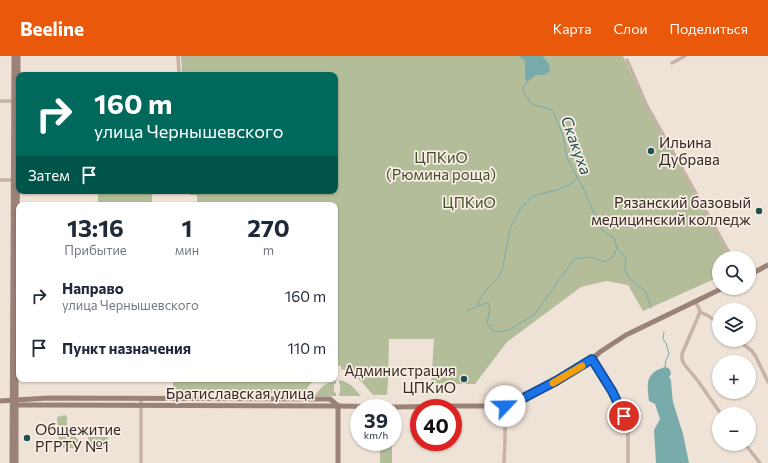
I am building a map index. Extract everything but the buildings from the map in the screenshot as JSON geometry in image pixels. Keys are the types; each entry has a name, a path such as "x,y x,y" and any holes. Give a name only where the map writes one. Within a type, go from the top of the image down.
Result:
{"street":[{"path":"14,56 16,88"},
{"path":"18,56 18,72"},
{"path":"178,56 179,72"},
{"path":"672,63 685,56"},
{"path":"627,60 646,104 728,251"},
{"path":"0,101 16,104"},
{"path":"16,129 14,180 16,463"},
{"path":"14,284 16,164"},
{"path":"0,180 14,180"},
{"path":"756,272 768,266"},
{"name":"Братиславская улица","path":"15,402 49,406 505,406 512,404 556,381 592,359 626,335 712,294"},
{"path":"695,302 700,308 700,312 682,354 682,359 684,364 716,407"},
{"path":"700,312 712,319"},
{"path":"747,347 756,357 768,382"},
{"path":"592,359 614,395 624,416 628,432 628,463"},
{"name":"Братиславская улица","path":"15,402 48,398 330,399 338,406"},
{"path":"141,399 141,463"},
{"path":"0,401 15,402"},
{"path":"12,463 15,402"},
{"path":"338,406 338,463"},
{"path":"504,463 505,406"},
{"path":"751,451 760,463"}],"green space":[{"name":"ЦПКиО","path":"181,56 519,56 525,60 525,79 529,79 536,75 544,75 549,64 543,56 623,56 645,105 727,251 712,251 712,280 643,311 628,285 606,281 581,287 507,342 475,384 431,384 434,339 389,339 387,395 373,395 351,372 341,369 341,366 338,365 338,202 197,202 197,195 190,195 338,194 338,72 182,72"},
{"path":"98,194 152,194 152,202 98,202"},
{"path":"339,380 349,384 361,396 339,396"},
{"path":"173,382 312,382 303,394 173,395"},
{"path":"329,382 336,382 336,384 334,384 334,392 336,393 336,396 315,396"},
{"path":"65,415 67,417 68,429 78,440 77,445 74,448 64,448 59,446 57,417"},
{"path":"88,437 108,437 108,448 88,448"},
{"path":"380,451 392,451 392,463 380,463"}],"water":[{"path":"519,56 543,56 549,64 550,71 544,75 536,75 527,82 525,79 525,61"},
{"path":"665,367 670,370 671,374 669,377 671,380 673,402 683,434 689,463 656,463 654,430 660,419 655,404 649,401 648,384 654,372"}],"waterway":[{"name":"Скакуха","path":"527,81 524,88 524,94 528,97 529,102 534,105 550,109 554,113 563,136 567,158 583,188 598,222 602,230 614,238 617,248 626,258 625,268 629,278 646,292 651,308"},
{"path":"478,305 481,297 498,278 503,266 510,229 520,209 532,197 557,190 571,184 577,177"},
{"path":"467,311 486,303 489,304 490,309 487,323 493,331 498,332 509,330 535,314 574,259 591,257 604,262 613,257 617,248"},
{"name":"Скакуха","path":"664,332 663,339 666,343 669,354 665,367"}],"slow traffic":[{"path":"553,383 582,366"}],"place":[{"name":"Ильина Дубрава","path":"651,151"},
{"name":"Рязанский базовый медицинский колледж","path":"759,211"},
{"name":"Администрация ЦПКиО","path":"464,379"},
{"name":"Общежитие РГРТУ №1","path":"27,438"}],"route":[{"path":"505,406 512,404 556,381 592,359 612,391 624,416"}],"park label":[{"name":"ЦПКиО (Рюмина роща)","path":"441,166"}]}
